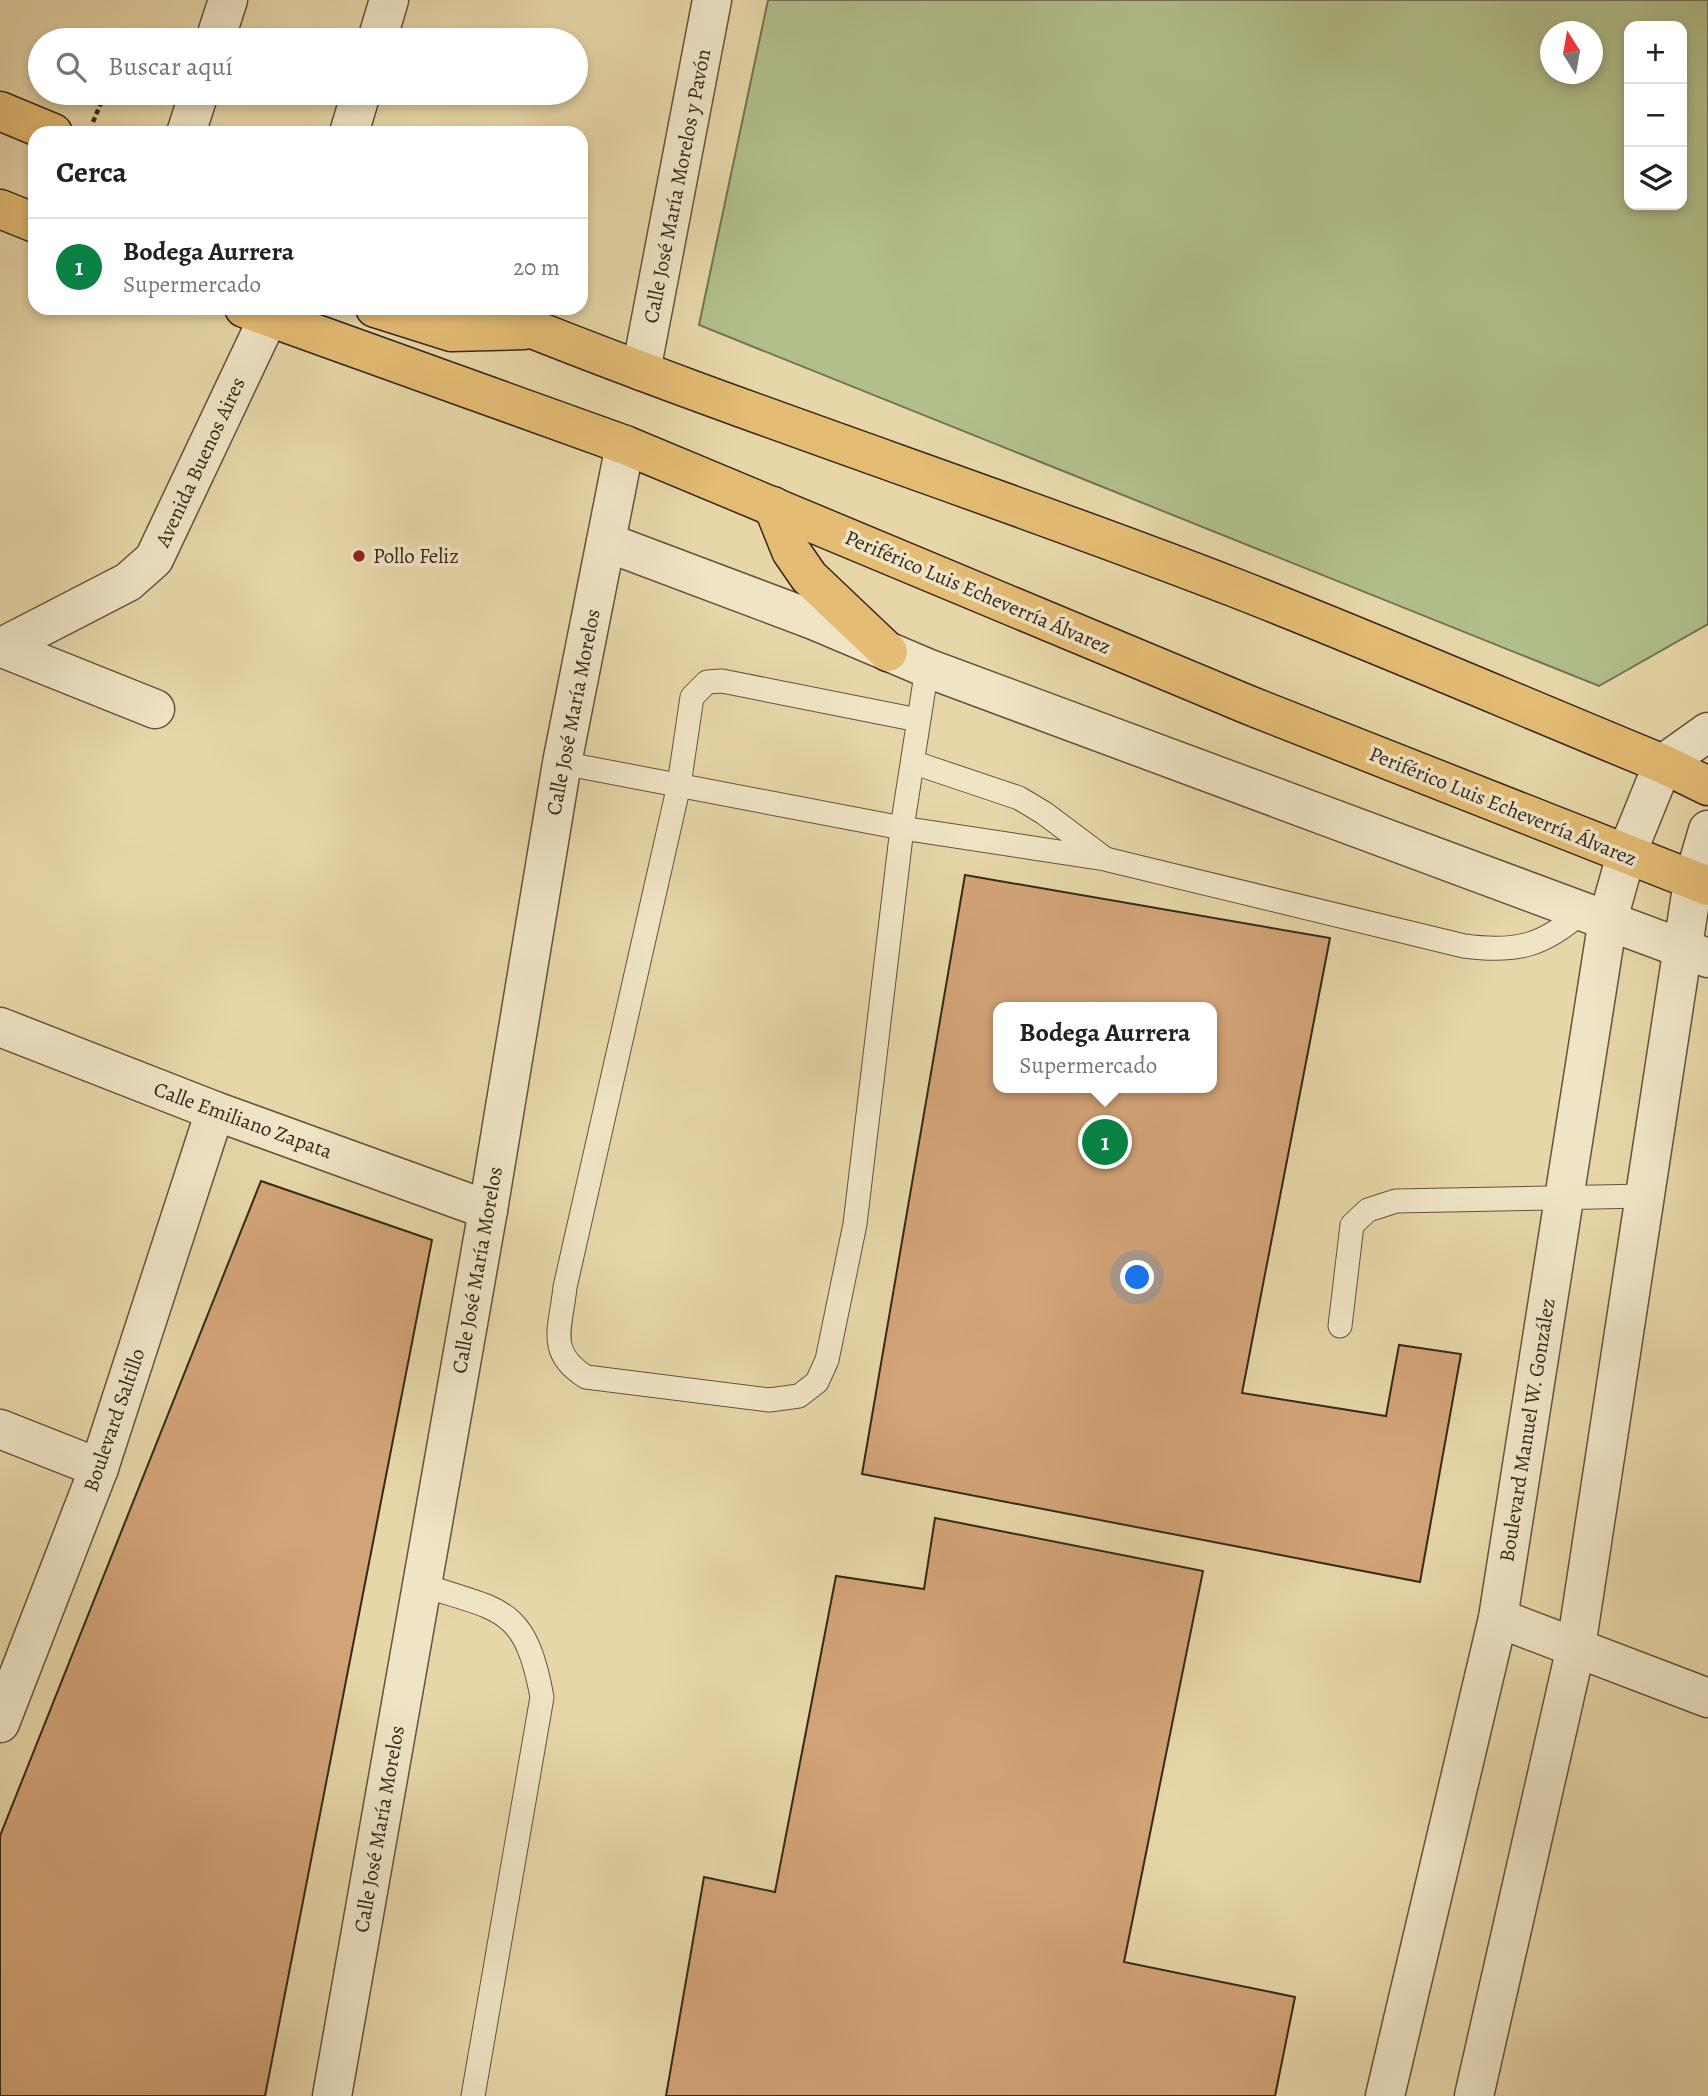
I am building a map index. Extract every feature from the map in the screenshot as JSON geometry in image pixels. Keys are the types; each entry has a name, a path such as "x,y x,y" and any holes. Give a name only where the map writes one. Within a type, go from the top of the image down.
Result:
{"main road":[{"path":"0,111 36,126"},
{"path":"0,209 28,220"},
{"name":"Periférico Luis Echeverría Álvarez","path":"272,315 625,445 1251,706 1701,884"},
{"path":"396,315 451,332 474,334 533,329"},
{"path":"498,315 641,372 935,476 1235,588 1663,764 1708,786"},
{"path":"773,506 791,551 809,577 888,652"}],"street":[{"path":"219,28 228,0"},
{"path":"381,28 389,0"},
{"name":"Calle José María Morelos y Pavón","path":"641,372 712,0"},
{"path":"188,126 195,105"},
{"path":"351,126 357,105"},
{"name":"Avenida Buenos Aires","path":"0,647 128,582 154,559 259,315"},
{"name":"Calle José María Morelos","path":"332,2096 488,1210 562,763 625,445"},
{"path":"606,542 816,621 927,668 1596,914 1695,953"},
{"path":"0,647 155,709"},
{"path":"1663,764 1708,732"},
{"name":"Boulevard Manuel W. González","path":"1385,2096 1498,1618 1564,1195 1596,914 1626,855 1663,764"},
{"path":"1474,2096 1576,1647 1644,1196 1695,953 1708,830"},
{"name":"Calle Emiliano Zapata","path":"0,1027 215,1111 488,1210"},
{"name":"Boulevard Saltillo","path":"0,1723 99,1468 215,1111"},
{"path":"0,1429 99,1468"},
{"path":"1498,1618 1708,1698"}],"lane":[{"path":"918,720 722,681 708,682 692,697 679,785 565,1287 559,1351 568,1366 586,1377 769,1400 799,1396 817,1382 827,1360 855,1224 902,828 915,763 918,720 925,695 927,668"},
{"path":"562,763 902,828 1105,859 1464,946 1498,950 1532,945 1596,914"},
{"path":"915,763 1018,798 1044,813 1105,859"},
{"path":"1340,1326 1352,1225 1368,1210 1396,1200 1564,1195 1644,1196"},
{"path":"422,1585 498,1610 519,1627 534,1656 542,1697 472,2096"}],"path":[{"path":"92,126 100,105"}],"green space":[{"path":"768,0 1708,0 1708,624 1599,686 699,325"}],"building":[{"path":"965,875 1330,938 1242,1393 1386,1416 1399,1345 1461,1354 1420,1582 862,1474"},
{"path":"261,1181 432,1240 265,2096 0,2096 0,1836"},
{"path":"935,1518 1203,1571 1124,1962 1295,1997 1275,2096 666,2096 704,1877 775,1892 836,1576 924,1589"}],"place":[{"name":"Pollo Feliz","path":"359,556"},
{"name":"Bodega Aurrera","path":"1105,1142"}]}
